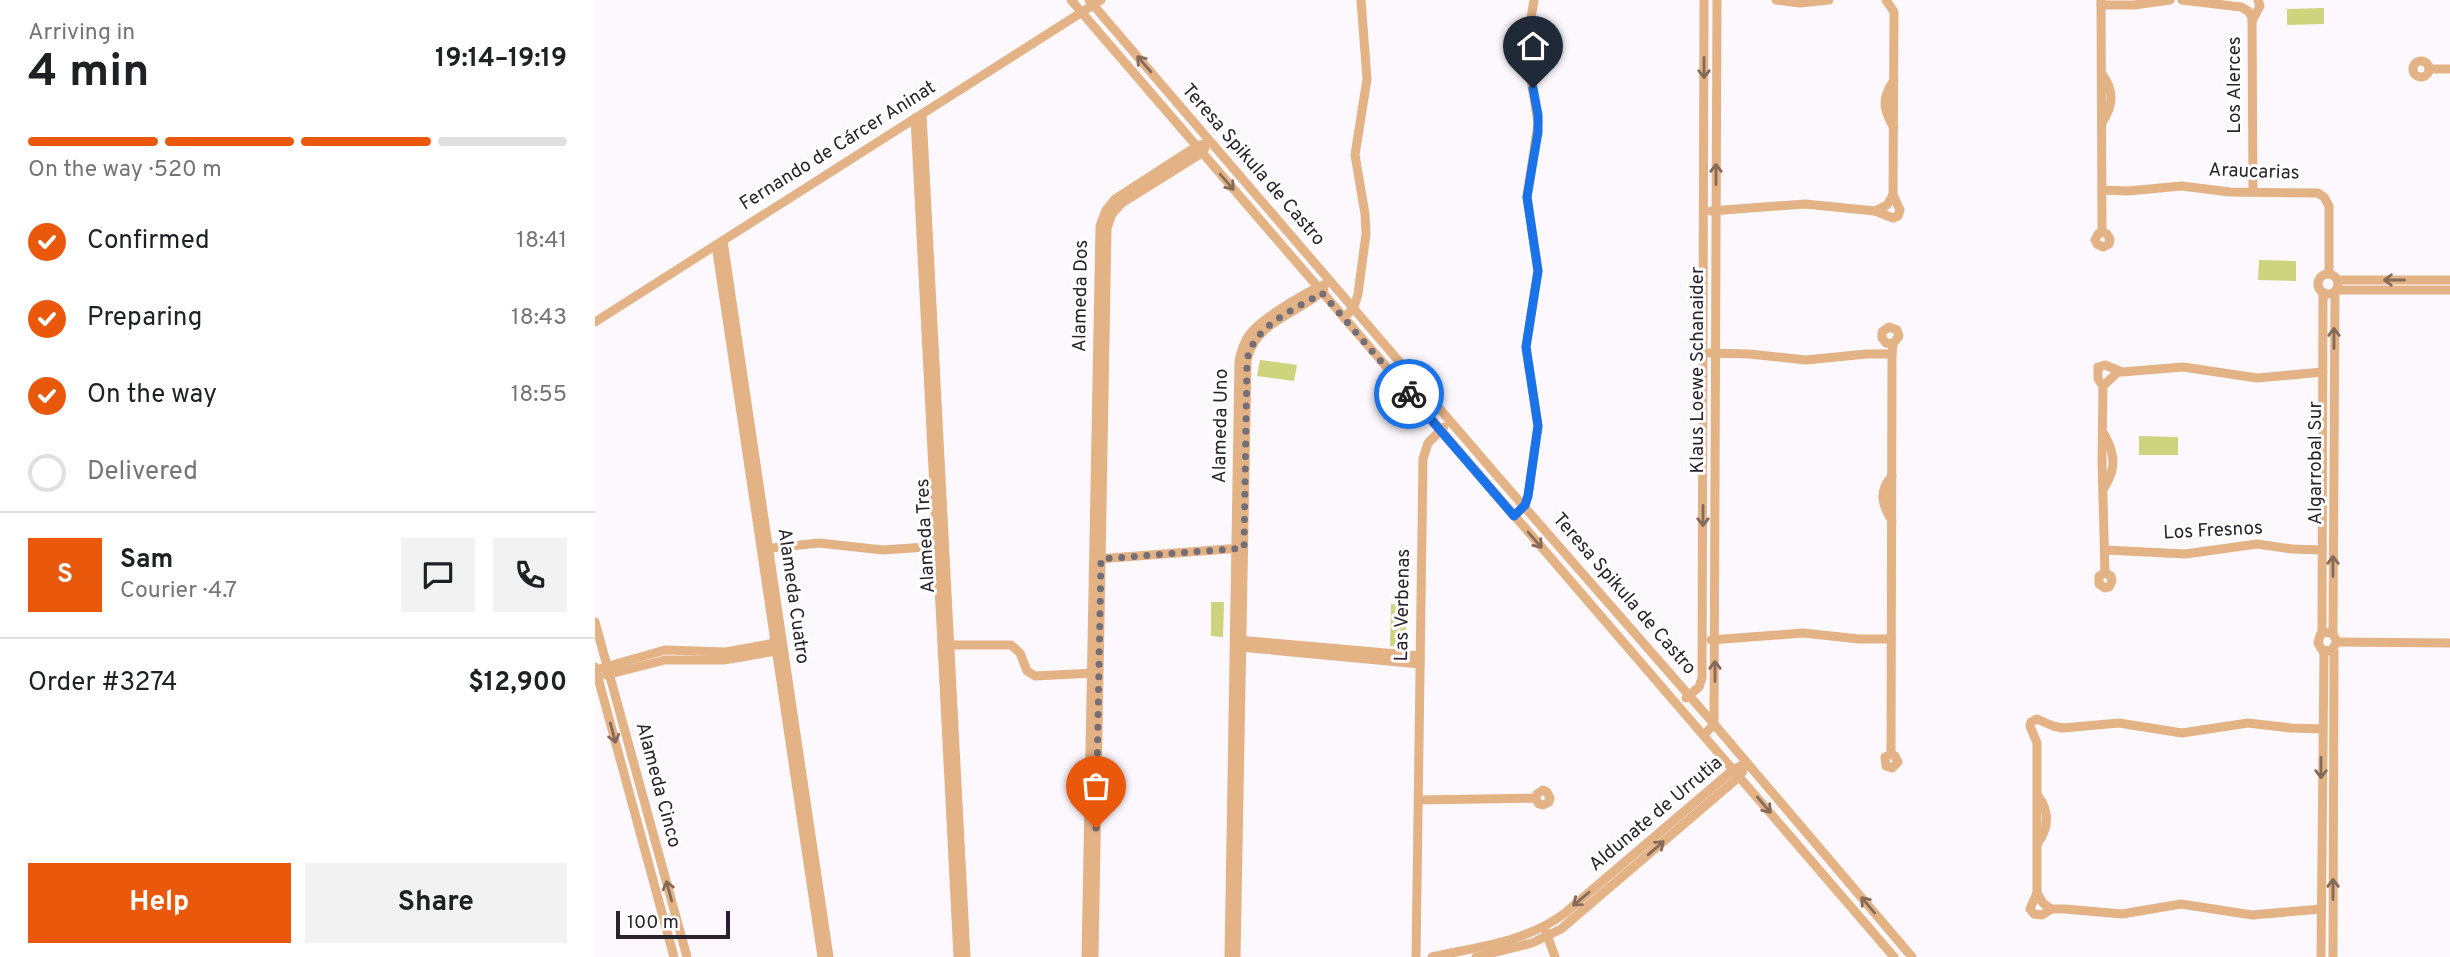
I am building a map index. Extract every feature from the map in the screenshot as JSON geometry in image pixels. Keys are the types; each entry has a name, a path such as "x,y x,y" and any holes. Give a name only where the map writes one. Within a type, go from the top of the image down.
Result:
{"street":[{"name":"Teresa Spikula de Castro","path":"1070,0 1894,957"},
{"path":"1344,318 1354,307 1359,288 1367,227 1355,155 1367,79 1361,0"},
{"path":"1514,516 1525,505 1538,426 1526,347 1538,271 1527,197 1538,123 1526,49 1534,0"},
{"name":"Klaus Loewe Schanaider","path":"1678,705 1699,687 1702,681 1704,0"},
{"name":"Klaus Loewe Schanaider","path":"1714,724 1717,0"},
{"path":"1776,0 1800,3 1829,0"},
{"path":"1886,0 1894,12"},
{"path":"2102,232 2102,123 2112,99 2110,88 2102,74 2101,2 2134,5 2170,0"},
{"path":"2182,0 2237,6 2248,0"},
{"name":"Los Alerces","path":"2252,21 2260,6 2258,0"},
{"path":"1704,211 1805,204 1875,211 1893,218 1898,216 1900,209 1893,195 1893,128 1883,105 1886,91 1894,80 1894,12 1900,1"},
{"name":"Teresa Spikula de Castro","path":"1094,2 1210,142 1912,957"},
{"name":"Fernando de Cárcer Aninat","path":"595,322 1081,13 1094,2"},
{"name":"Los Alerces","path":"2237,6 2248,10 2252,21 2253,191"},
{"path":"2429,69 2450,69"},
{"name":"Alameda Tres","path":"919,116 946,645 958,957"},
{"name":"Alameda Dos","path":"1094,957 1101,221 1109,205 1119,196 1210,142"},
{"name":"Araucarias","path":"2103,190 2128,191 2181,186 2230,192 2311,191 2324,197 2329,210 2334,284"},
{"path":"1875,211 1887,205 1893,195"},
{"name":"Alameda Cuatro","path":"719,243 822,957"},
{"name":"Algarrobal Sur","path":"2332,644 2318,643 2322,634 2323,372 2323,292 2319,282 2323,276 2334,284 2333,957"},
{"path":"2334,284 2450,280"},
{"name":"Alameda Uno","path":"1229,957 1240,548 1239,367 1249,335 1260,324 1331,282"},
{"path":"2334,284 2450,290"},
{"path":"2323,292 2327,294 2334,284"},
{"path":"1704,353 1806,360 1892,349 1892,476 1885,485 1882,498 1892,521 1891,754"},
{"path":"2105,573 2104,488 2115,460 2103,433 2103,386 2098,379 2098,367 2105,365 2118,372 2183,368 2257,379 2323,372"},
{"path":"2103,386 2118,372"},
{"name":"Las Verbenas","path":"1416,957 1423,459 1427,443 1450,421"},
{"path":"765,549 819,543 883,550 941,546"},
{"name":"Los Fresnos","path":"2105,550 2185,554 2257,544 2322,550"},
{"path":"1097,559 1240,548"},
{"name":"Alameda Cinco","path":"595,622 687,957"},
{"path":"1702,640 1803,633 1859,639 1891,639"},
{"path":"2322,634 2332,644 2450,643"},
{"path":"1238,644 1420,660"},
{"name":"Alameda Uno","path":"1236,957 1238,644"},
{"name":"Algarrobal Sur","path":"2321,957 2322,729 2332,644"},
{"path":"946,645 1011,645 1020,653 1027,671 1035,676 1095,673"},
{"name":"Alameda Tres","path":"946,645 966,957"},
{"path":"596,671 659,660 724,660 779,646"},
{"name":"Alameda Cuatro","path":"779,646 829,957"},
{"name":"Alameda Cinco","path":"596,671 674,957"},
{"name":"Alameda Dos","path":"1086,957 1095,673"},
{"path":"2321,909 2252,915 2181,904 2112,914 2051,909 2040,915 2032,913 2031,907 2037,893 2038,843 2047,824 2045,807 2038,796 2038,743 2029,728 2031,722 2040,720 2053,726 2074,728 2119,723 2182,733 2248,723 2322,729"},
{"path":"1704,735 1714,724"},
{"path":"2038,743 2044,733 2053,726"},
{"name":"Aldunate de Urrutia","path":"1476,957 1544,933 1747,764"},
{"path":"1419,800 1535,798"},
{"path":"2037,893 2051,909"},
{"path":"1544,933 1549,957"},
{"path":"1544,933 1555,957"},
{"name":"Aldunate de Urrutia","path":"1432,957 1544,933"}],"green space":[{"path":"2324,8 2324,24 2287,25 2287,9"},
{"path":"2259,260 2296,261 2296,281 2258,280"},
{"path":"1260,360 1297,365 1294,381 1257,376"},
{"path":"2139,436 2178,437 2178,455 2139,455"},
{"path":"1211,602 1224,602 1223,637 1211,636"},
{"path":"1391,604 1406,605 1406,646 1390,646"}],"way so far":[{"path":"1096,828 1101,559 1244,548 1247,360 1257,336 1265,328 1322,293 1409,394"}],"route":[{"path":"1409,394 1514,516 1525,505 1528,496 1537,431 1526,347 1538,271 1527,197 1527,184 1538,132 1533,88"}]}
